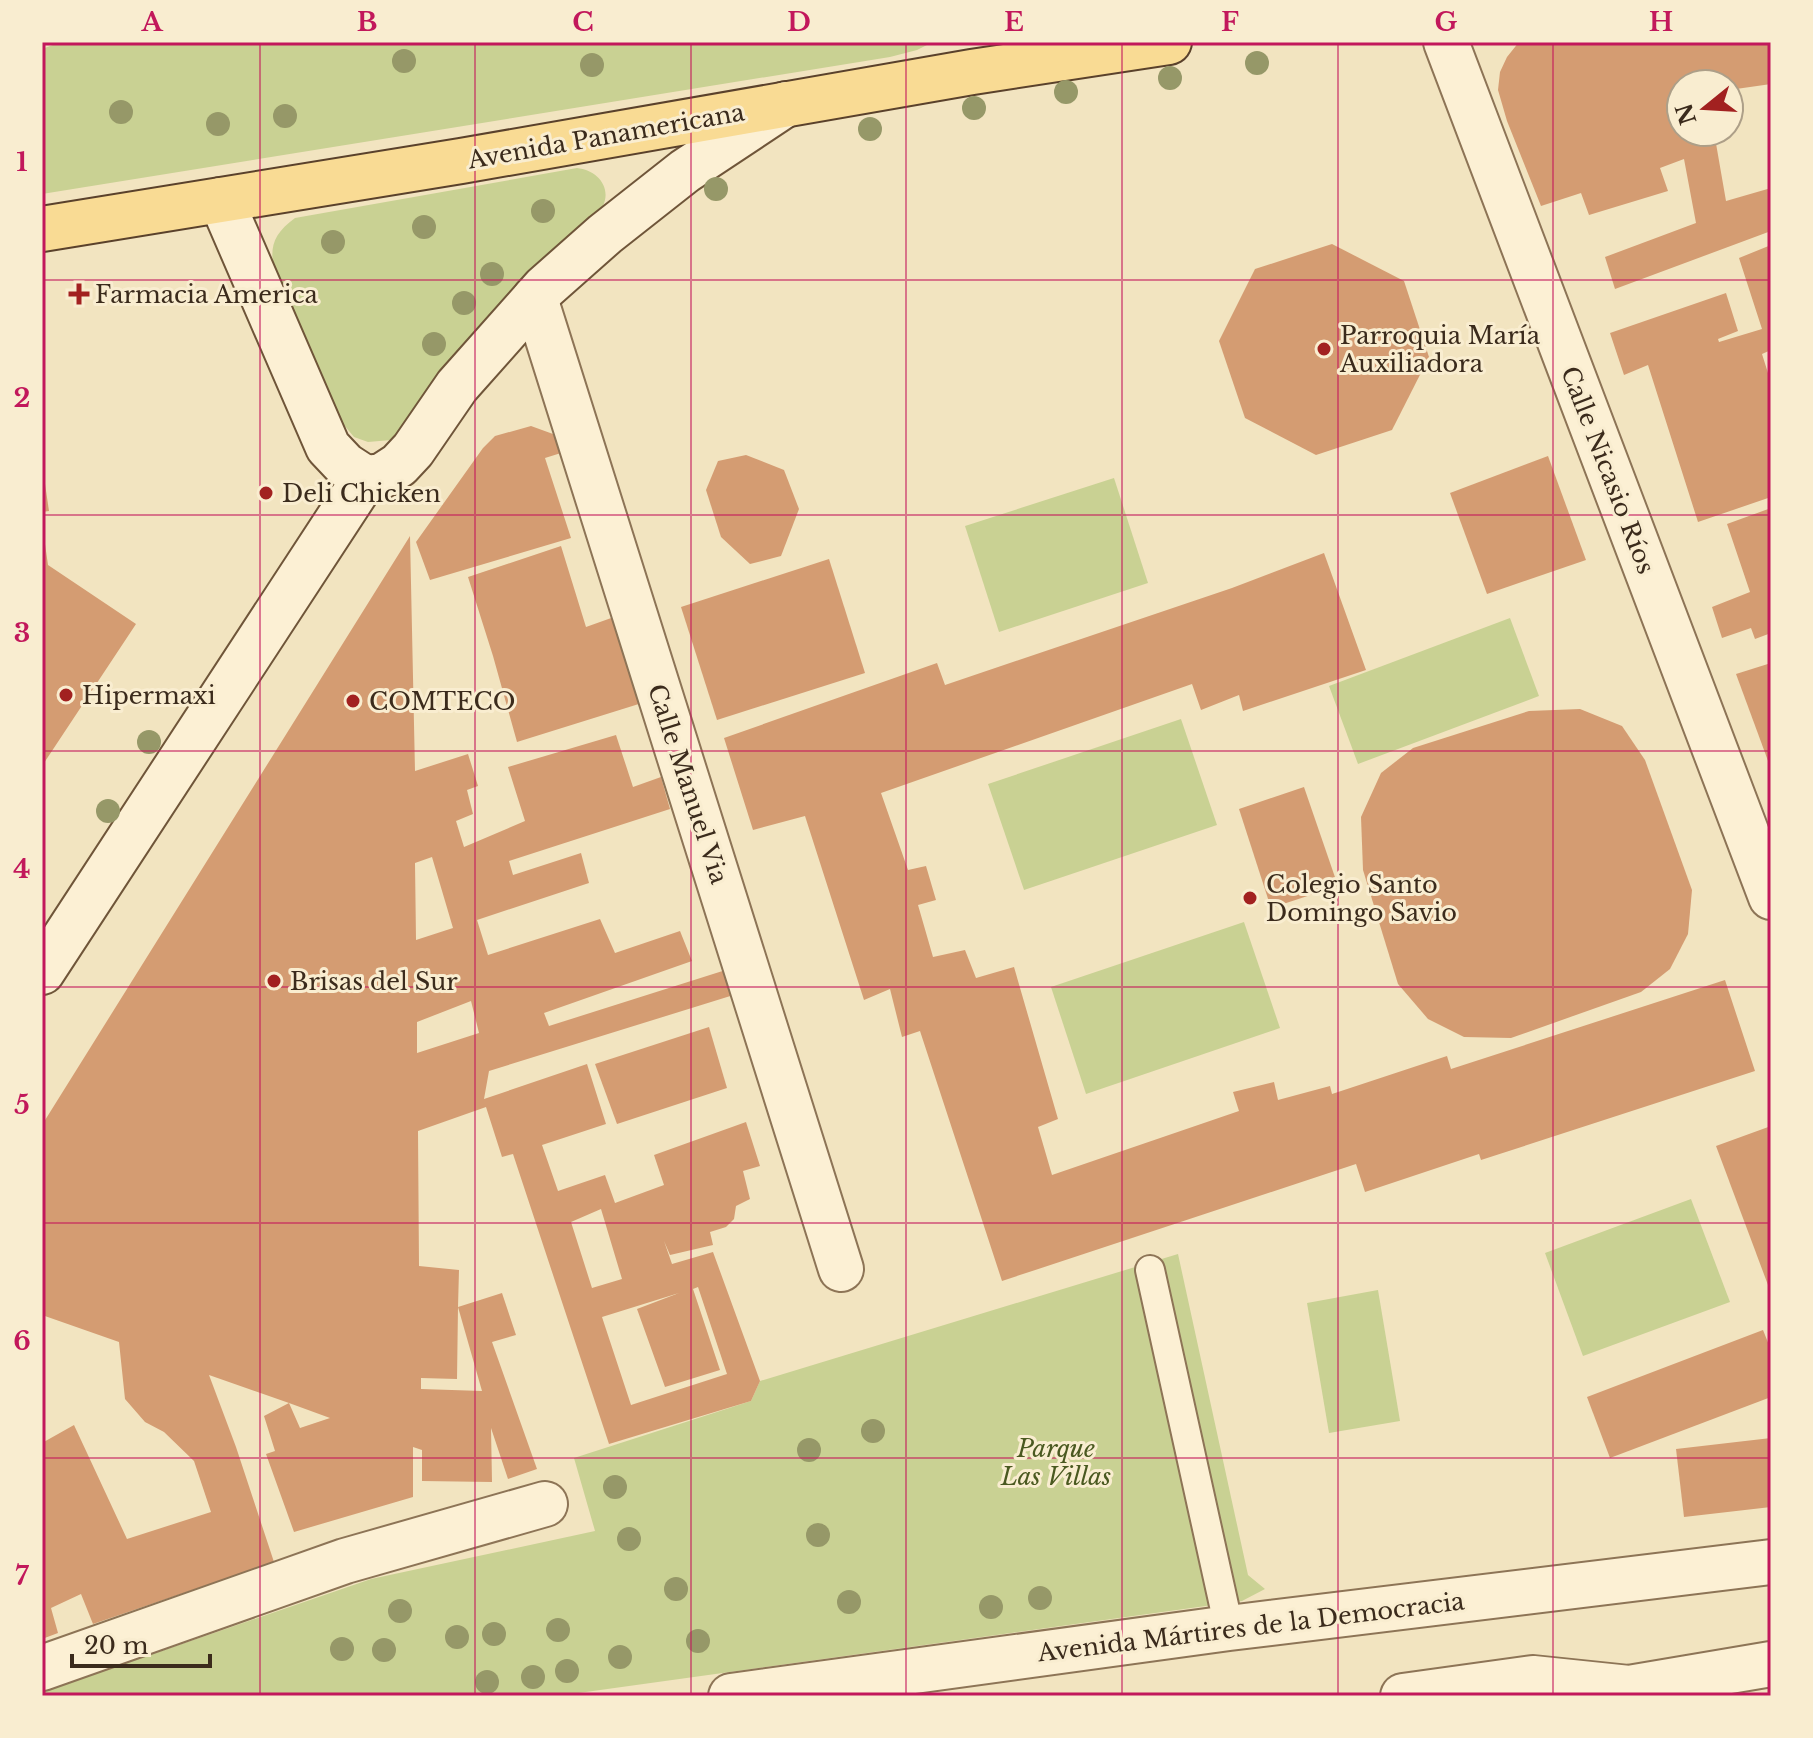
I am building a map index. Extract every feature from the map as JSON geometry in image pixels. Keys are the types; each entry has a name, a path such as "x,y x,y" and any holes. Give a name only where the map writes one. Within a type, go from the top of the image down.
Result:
{"main road":[{"name":"Avenida Panamericana","path":"42,229 786,104 982,57 1169,42"}],"street":[{"name":"Calle Nicasio Ríos","path":"1446,42 1771,897"},
{"path":"221,200 328,447 345,465 365,478 382,476 399,465 413,450 457,386 535,298 605,234 685,171 786,104"},
{"name":"Calle Manuel Via","path":"535,298 841,1269"},
{"path":"42,972 365,478"},
{"path":"42,1668 345,1561 545,1504"},
{"name":"Avenida Mártires de la Democracia","path":"731,1696 1229,1628 1771,1562"},
{"path":"1403,1696 1534,1687 1624,1692 1771,1664"}],"lane":[{"path":"1150,1270 1229,1628"}],"green space":[{"path":"61,42 933,42 890,57 42,194 42,49"},
{"path":"577,168 596,176 604,186 605,199 600,210 557,247 488,317 404,431 391,440 368,442 354,437 339,419 275,275 272,257 274,243 281,230 295,218"},
{"path":"1114,478 1148,583 999,632 965,526"},
{"path":"1510,618 1539,696 1358,764 1329,686"},
{"path":"1181,719 1217,825 1024,890 988,784"},
{"path":"1244,922 1280,1028 1086,1094 1051,987"},
{"path":"1691,1199 1730,1302 1583,1356 1545,1253"},
{"name":"Parque Las Villas","path":"1178,1254 1248,1575 1265,1589 1242,1601 557,1696 42,1696 42,1692 371,1579 595,1531 574,1458 751,1401 760,1381"},
{"path":"1378,1290 1400,1421 1329,1433 1307,1303"}],"building":[{"path":"1519,42 1771,42 1771,84 1745,88 1745,68 1665,68 1665,148 1717,148 1726,201 1771,188 1771,231 1615,289 1605,257 1696,223 1684,159 1660,168 1668,191 1589,215 1581,193 1541,206 1498,90 1500,72"},
{"name":"Parroquia María Auxiliadora","path":"1332,244 1404,281 1429,357 1392,430 1316,455 1245,418 1219,341 1255,269"},
{"path":"1771,245 1771,350 1762,354 1768,373 1771,372 1771,497 1698,522 1648,365 1624,375 1610,333 1726,293 1738,331 1718,339 1719,342 1762,329 1739,258"},
{"path":"531,426 553,434 561,453 545,458 571,538 430,580 416,542 483,448 495,436"},
{"path":"746,455 784,470 799,509 781,556 750,564 721,537 706,490 718,461"},
{"path":"1548,456 1586,560 1487,594 1450,493"},
{"path":"42,477 49,511 42,512"},
{"path":"1771,508 1771,633 1755,639 1751,628 1722,638 1712,607 1750,592 1727,524"},
{"path":"410,536 415,771 468,754 478,786 467,790 473,814 456,821 464,847 525,821 508,767 616,735 633,787 661,777 670,809 509,861 513,875 581,853 589,883 477,920 488,955 600,919 615,953 680,931 692,961 544,1013 549,1026 732,968 740,993 489,1071 484,1099 587,1064 606,1124 542,1145 558,1191 605,1175 615,1203 664,1185 654,1155 746,1122 760,1166 743,1171 750,1199 736,1206 734,1219 726,1227 710,1232 713,1245 670,1255 664,1241 672,1264 713,1252 760,1381 751,1401 609,1444 513,1154 502,1157 486,1107 418,1131 419,1266 459,1270 458,1307 502,1293 516,1335 492,1342 537,1469 508,1479 491,1428 492,1482 422,1481 422,1450 413,1447 413,1497 294,1532 266,1454 275,1451 264,1416 289,1403 209,1375 274,1562 93,1624 81,1594 51,1608 58,1633 42,1639 42,1443 74,1425 127,1539 211,1512 194,1461 164,1432 145,1422 125,1399 119,1342 42,1315 42,1125","holes":["432,857 453,928 416,940 415,863","471,1001 479,1033 417,1053 417,1022","601,1209 622,1279 592,1288 571,1222","698,1287 727,1374 631,1405 602,1317 679,1293 637,1309 665,1387 720,1370 693,1289","458,1307 482,1391 421,1389 421,1378 457,1379","289,1403 330,1418 300,1428"]},
{"name":"Hipermaxi","path":"42,537 48,565 136,624 42,766"},
{"path":"561,546 586,627 614,617 642,703 517,742 468,577"},
{"path":"1324,553 1366,670 1243,711 1239,695 1201,710 1192,684 881,793 908,870 926,866 936,900 918,905 933,957 965,950 976,978 1014,967 1058,1119 1038,1127 1052,1175 1239,1111 1233,1092 1274,1082 1278,1100 1330,1086 1332,1094 1447,1056 1451,1069 1725,980 1755,1071 1481,1160 1479,1154 1365,1192 1356,1164 1002,1281 920,1031 902,1037 890,989 864,1000 805,816 753,830 724,738 937,663 945,685 1232,588"},
{"path":"829,559 865,673 717,720 681,607"},
{"path":"1771,663 1771,769 1736,674"},
{"path":"1580,709 1622,726 1645,760 1692,890 1688,934 1670,969 1641,992 1511,1038 1464,1037 1428,1019 1398,984 1363,870 1361,817 1381,773 1413,748 1529,711"},
{"path":"1304,787 1338,886 1271,908 1239,809"},
{"path":"709,1027 727,1088 617,1124 595,1064"},
{"path":"1771,1126 1771,1293 1716,1146"},
{"path":"1763,1330 1771,1350 1771,1397 1610,1458 1587,1397"},
{"path":"1771,1438 1771,1507 1684,1517 1676,1449"}],"place":[{"name":"Farmacia America","path":"79,294"},
{"name":"Parroquia María Auxiliadora","path":"1324,349"},
{"name":"Deli Chicken","path":"266,493"},
{"name":"Hipermaxi","path":"66,695"},
{"name":"COMTECO","path":"353,701"},
{"name":"Colegio Santo Domingo Savio","path":"1250,898"},
{"name":"Brisas del Sur","path":"274,981"}]}
